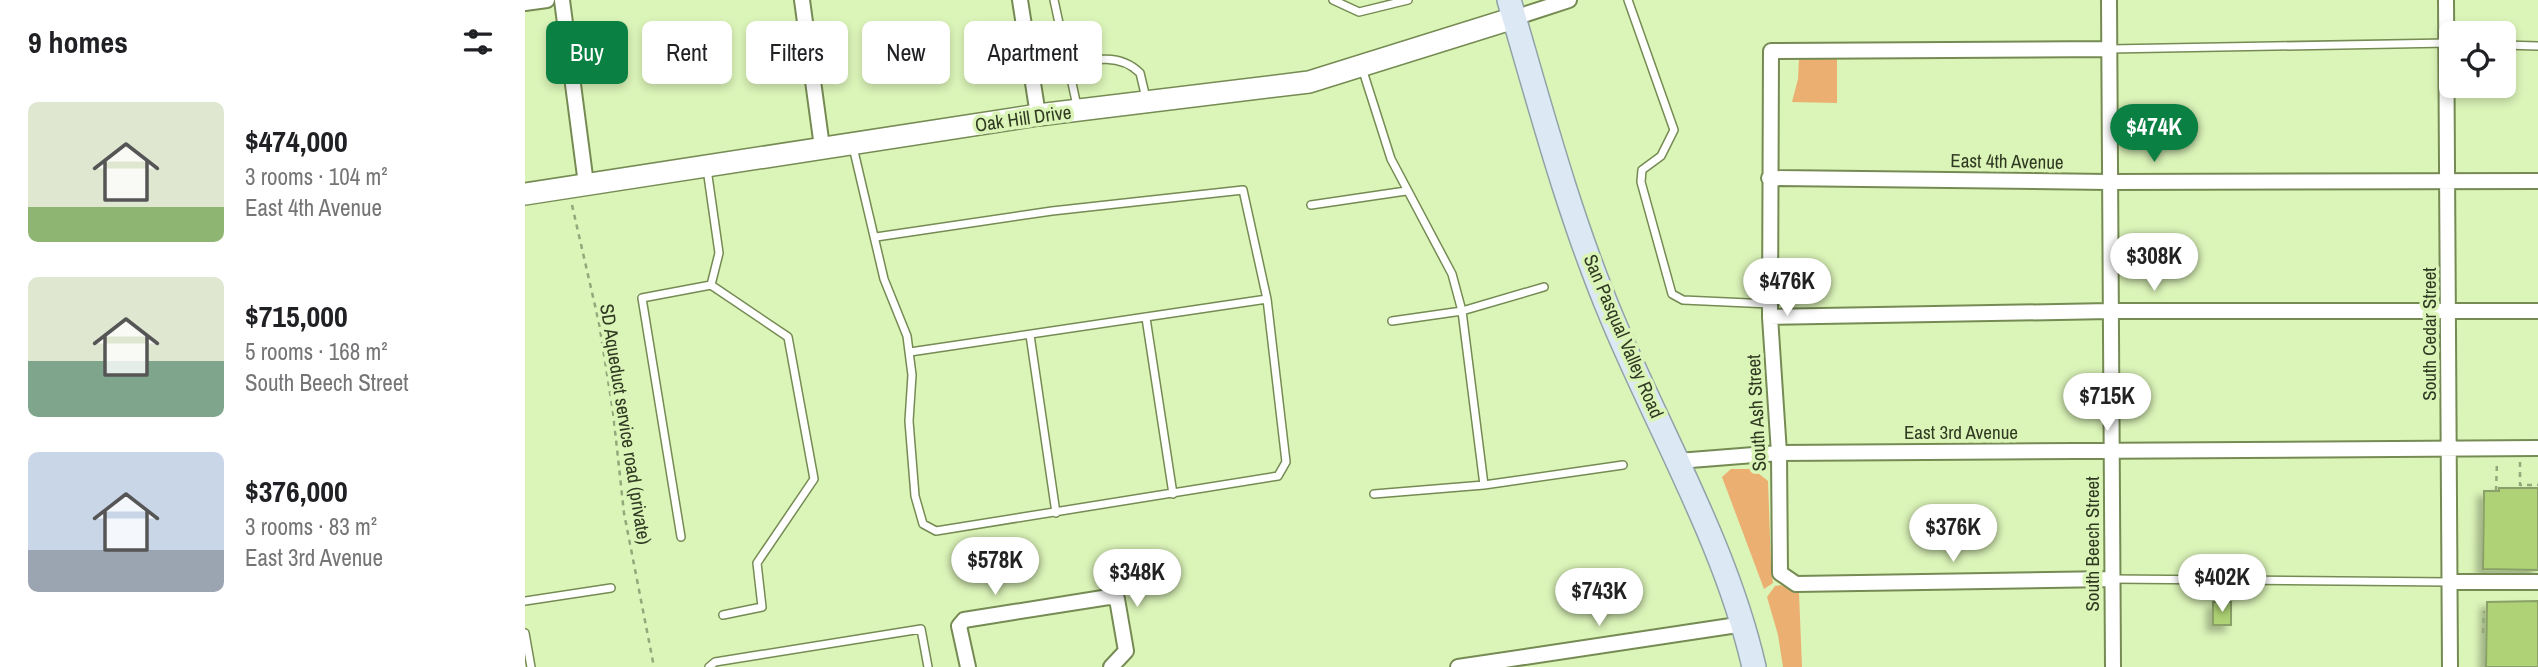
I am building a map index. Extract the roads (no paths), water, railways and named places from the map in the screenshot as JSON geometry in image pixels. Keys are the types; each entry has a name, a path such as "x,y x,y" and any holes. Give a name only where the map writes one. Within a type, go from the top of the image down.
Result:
{"main road":[{"name":"San Pasqual Valley Road","path":"1511,9 1561,173 1612,317 1678,461 1744,624 1754,667"}],"street":[{"path":"525,3 547,0"},
{"path":"562,0 578,185"},
{"path":"801,0 823,147"},
{"path":"1020,0 1038,115"},
{"path":"1511,9 1569,0"},
{"name":"South Beech Street","path":"2109,0 2113,667"},
{"name":"South Cedar Street","path":"2446,0 2447,21"},
{"name":"Oak Hill Drive","path":"525,194 1038,115 1309,82 1361,68 1511,9"},
{"name":"South Ash Street","path":"2109,49 1770,51 1769,178 1770,310 1779,453 1779,568 1786,580 1795,584 2111,579"},
{"name":"South Cedar Street","path":"2448,98 2451,667"},
{"name":"East 4th Avenue","path":"1769,178 2109,182 2538,181"},
{"path":"1770,310 2538,310"},
{"name":"East 3rd Avenue","path":"1678,461 1779,453 2538,448"},
{"path":"2450,582 2538,582"},
{"path":"968,667 959,626 964,620 1109,597 1117,599 1126,651 1111,667"},
{"path":"1458,667 1744,624"}],"lane":[{"path":"1054,0 1059,21"},
{"path":"1333,0 1359,12 1408,0"},
{"path":"1628,0 1674,130 1661,156 1642,170 1641,182 1672,294 1683,300 1748,303 1770,310"},
{"path":"2109,49 2439,43"},
{"path":"2516,45 2538,46"},
{"path":"1102,59 1136,69 1140,73 1147,102"},
{"path":"1361,68 1391,159 1406,191 1432,230 1453,274 1462,311 1484,485"},
{"path":"1073,84 1078,110"},
{"path":"852,142 884,279 907,336 910,352 912,375 909,421 915,496 923,524 936,531 1173,494 1278,476 1286,462 1267,299 1243,190 1052,211 876,237"},
{"path":"707,165 719,253 711,285"},
{"path":"1311,205 1406,191"},
{"path":"681,537 642,298 711,285 788,337 814,479 757,563 762,607 723,615"},
{"path":"1392,321 1462,311 1544,287"},
{"path":"910,352 1267,299"},
{"path":"1146,318 1173,494"},
{"path":"1030,335 1056,513"},
{"path":"1374,494 1484,485 1623,465"},
{"path":"2111,579 2450,582"},
{"path":"525,601 611,588"},
{"path":"709,667 715,662 921,629 928,667"},
{"path":"525,632 531,667"}]}
